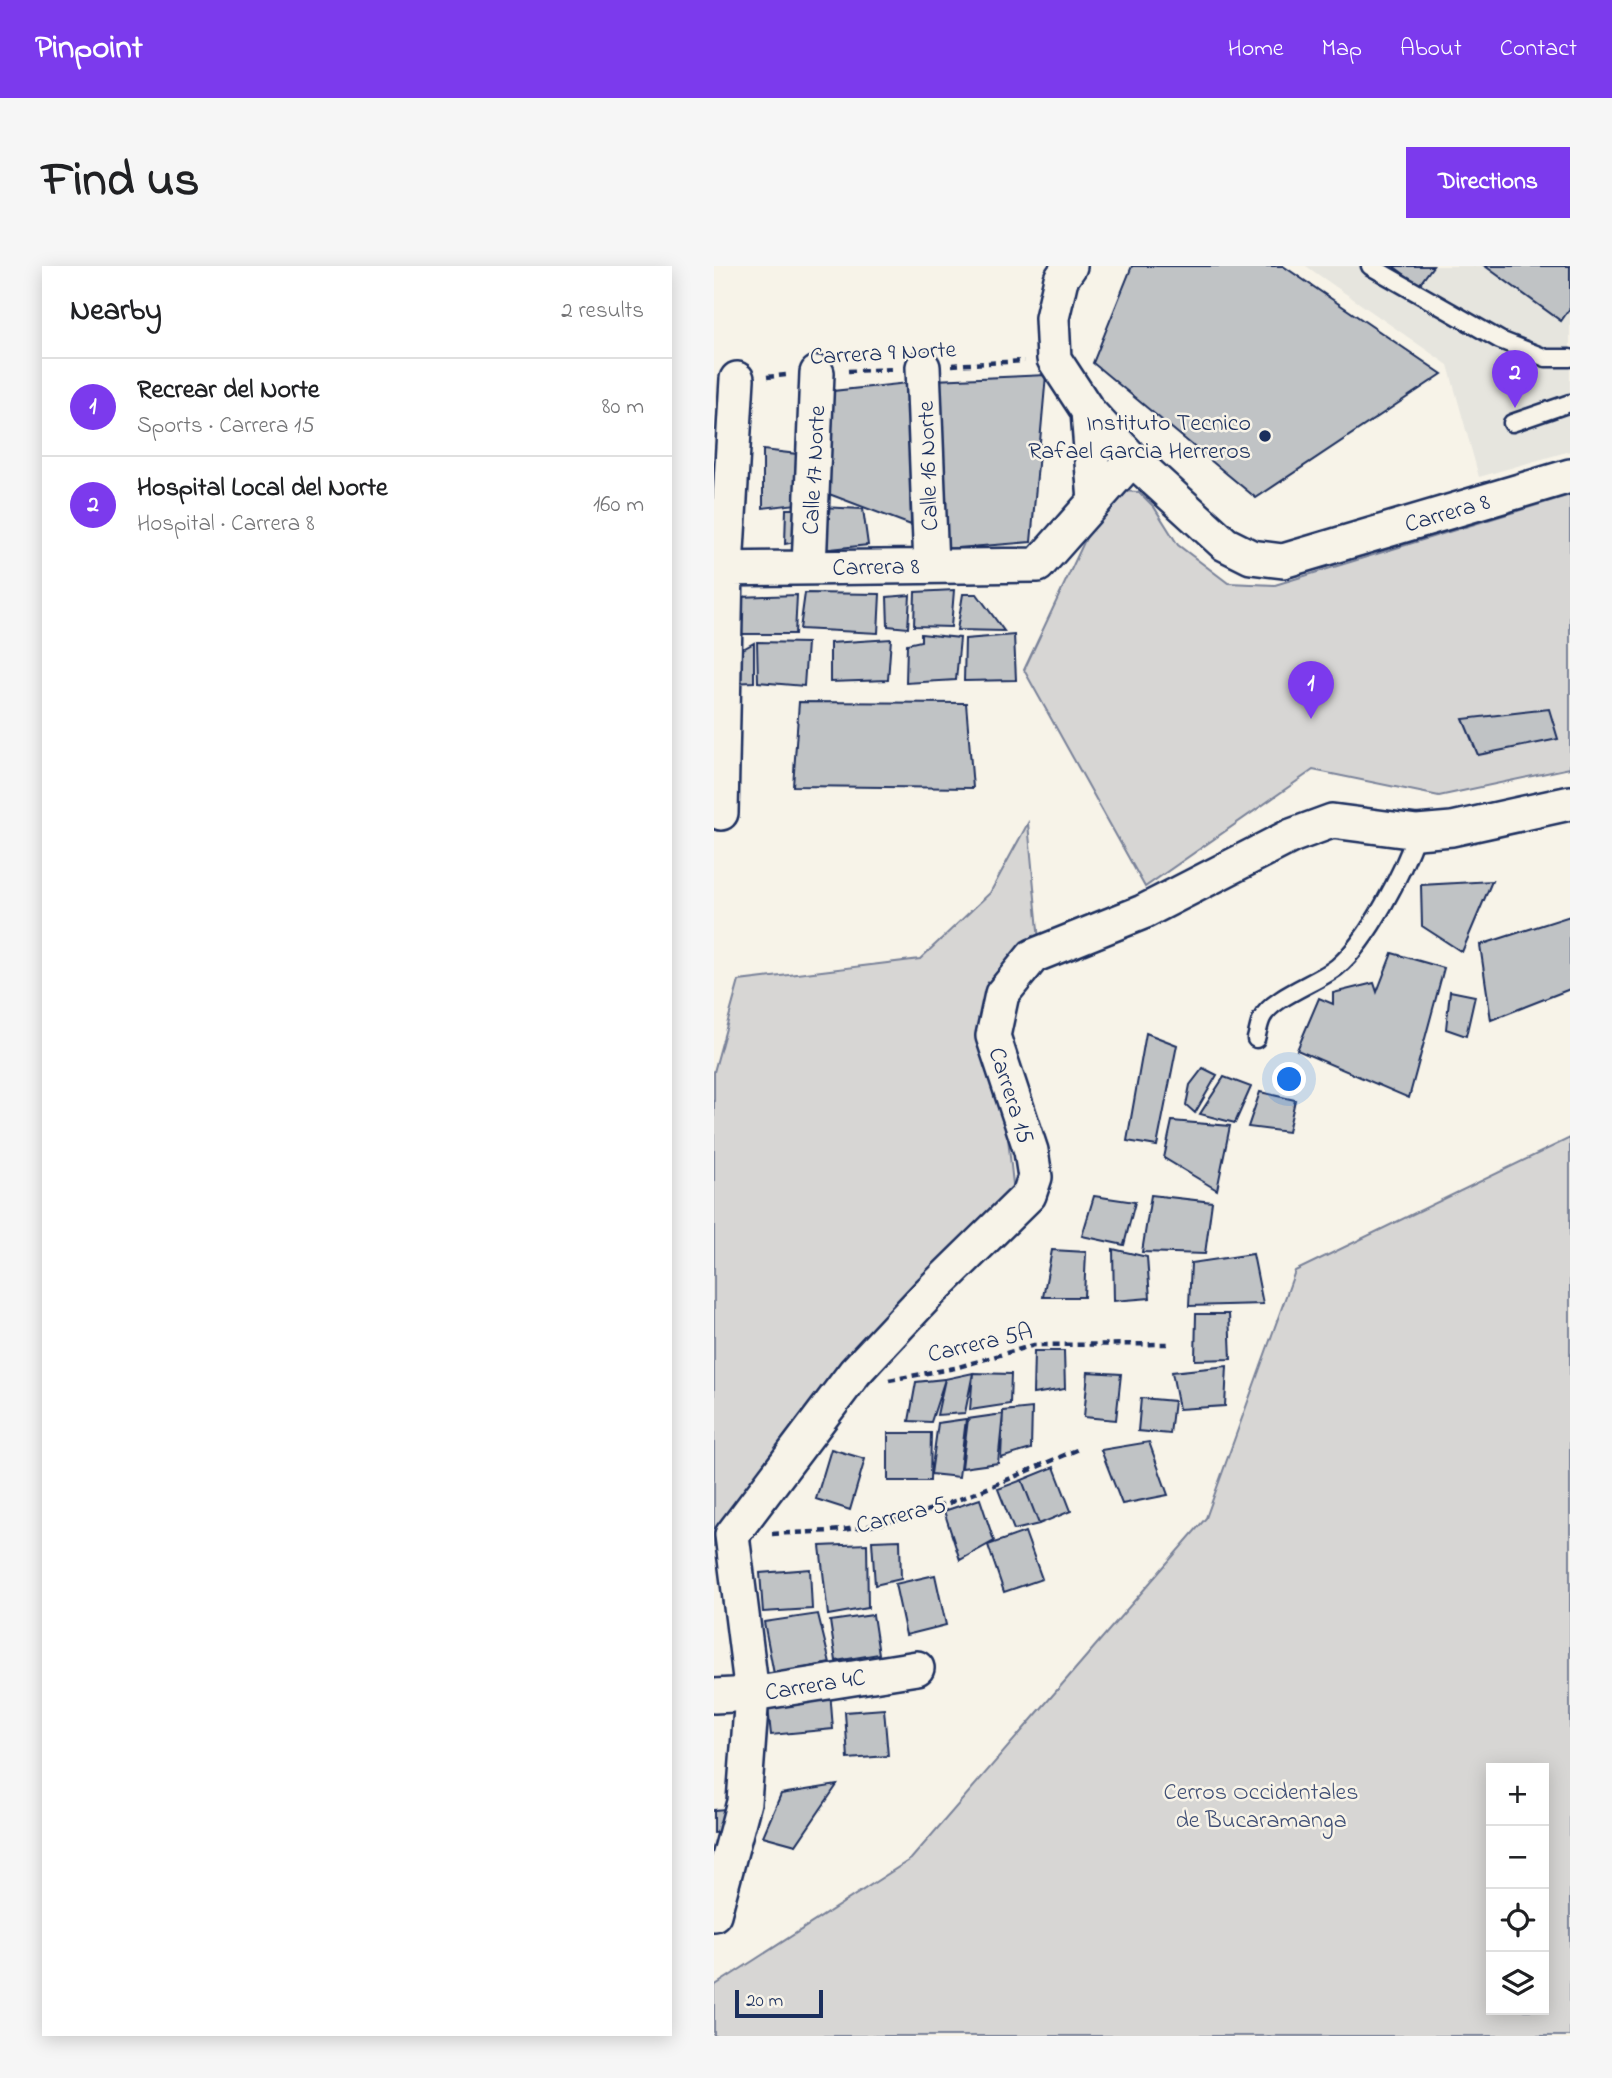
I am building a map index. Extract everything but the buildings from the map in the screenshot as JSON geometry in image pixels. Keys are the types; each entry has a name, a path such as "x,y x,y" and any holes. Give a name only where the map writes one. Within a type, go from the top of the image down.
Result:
{"street":[{"path":"1070,266 1061,279 1052,318 1054,359 1088,411 1132,458 1095,500"},
{"name":"Calle 16 Norte","path":"923,367 930,566"},
{"name":"Calle 17 Norte","path":"809,567 817,373"},
{"path":"721,813 720,568 737,379"},
{"path":"1088,411 1095,500"},
{"name":"Carrera 8","path":"1132,458 1225,544 1251,557 1283,561 1570,476"},
{"name":"Carrera 8","path":"720,568 1038,565 1095,500"},
{"name":"Carrera 15","path":"723,1539 841,1389 929,1293 1029,1195 1035,1177 1031,1151 993,1036 1002,994 1033,956 1143,912 1291,836 1332,821 1417,832 1452,829 1570,803"},
{"path":"714,1914 729,1803 752,1693 723,1539"},
{"name":"Carrera 4C","path":"714,1696 752,1693 916,1668"}],"lane":[{"path":"1370,266 1500,340 1546,358 1570,358"},
{"path":"1512,424 1570,403"},
{"path":"1256,1039 1263,1016 1273,1005 1337,968 1356,947 1376,919 1417,832"}],"path":[{"name":"Carrera 9 Norte","path":"737,379 1054,359"},
{"name":"Carrera 5A","path":"841,1389 955,1368 1034,1345 1171,1344"},
{"name":"Carrera 5","path":"723,1539 873,1525 945,1505 1079,1449"}],"shaded area":[{"path":"1306,266 1570,266 1570,451 1479,477 1448,365"}],"green space":[{"path":"1120,491 1139,492 1154,507 1178,545 1228,583 1275,585 1570,495 1570,768 1439,796 1313,770 1145,887 1024,670 1092,525"},
{"path":"1028,823 1042,973 996,1027 1016,1212 734,1542 714,1546 714,1072 739,981 920,959 990,893"},
{"name":"Cerros Occidentales de Bucaramanga","path":"1570,1138 1570,2036 714,2036 714,1986 911,1859 1206,1518 1295,1271"}],"place":[{"name":"Hospital Local del Norte","path":"1515,408"},
{"name":"Instituto Tecnico Rafael Garcia Herreros","path":"1265,436"},
{"name":"Recrear del Norte","path":"1311,719"}]}
